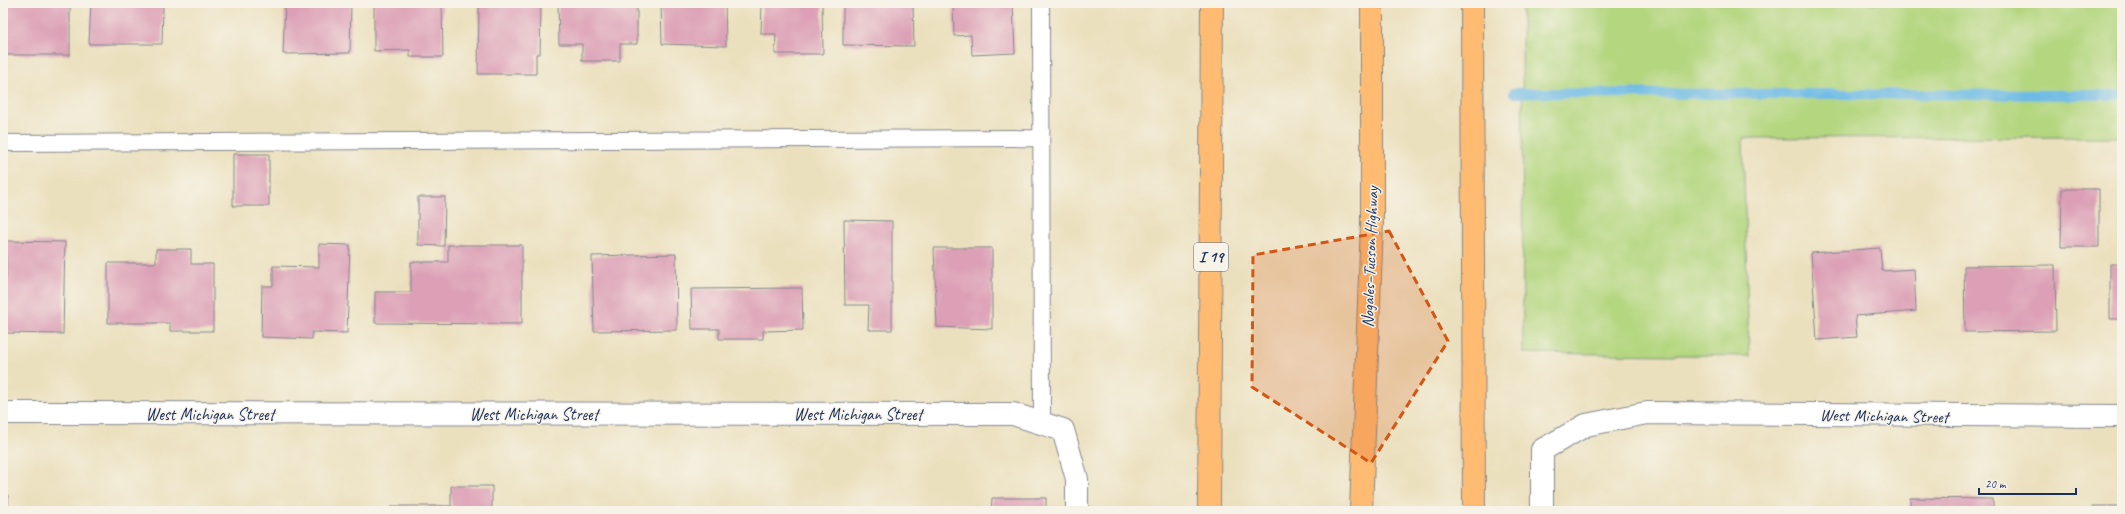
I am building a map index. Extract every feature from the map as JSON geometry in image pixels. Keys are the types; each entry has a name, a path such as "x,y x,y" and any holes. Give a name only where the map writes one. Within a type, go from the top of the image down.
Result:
{"main road":[{"name":"I 19","path":"1209,511 1212,3"},
{"name":"Nogales–Tucson Highway","path":"1361,511 1372,223 1372,3"},
{"path":"1472,3 1474,511"}],"street":[{"name":"West Michigan Street","path":"1542,511 1542,450 1586,425 1647,413 1922,416 2122,416"},
{"name":"West Michigan Street","path":"3,414 1013,414 1063,430 1077,479 1077,511"}],"lane":[{"path":"1041,3 1042,423"},
{"path":"3,143 1041,138"}],"highlighted area":[{"path":"1389,231 1448,341 1371,463 1252,387 1253,255"}],"green space":[{"path":"1522,3 2122,3 2122,137 1743,138 1749,356 1523,353"}],"building":[{"path":"3,3 70,3 70,55 3,55"},
{"path":"91,3 163,3 162,44 89,44"},
{"path":"285,3 351,3 350,53 283,54"},
{"path":"374,3 442,3 443,57 410,57 410,50 374,51"},
{"path":"479,3 541,3 540,54 536,54 536,74 478,74"},
{"path":"558,3 637,3 637,44 620,44 620,61 582,61 582,44 559,44"},
{"path":"661,3 725,3 726,46 662,44"},
{"path":"762,3 822,3 823,54 775,54 776,34 761,34"},
{"path":"843,3 913,3 914,46 843,45"},
{"path":"953,3 1013,3 1015,53 972,55 971,35 954,36"},
{"path":"233,154 269,154 269,206 233,206"},
{"path":"2062,189 2099,189 2099,247 2061,247"},
{"path":"418,197 445,197 444,246 418,245"},
{"path":"844,220 892,221 892,330 868,330 869,305 845,305"},
{"path":"6,241 65,242 63,334 3,333 3,279 6,279"},
{"path":"319,244 350,245 347,333 312,332 312,339 261,337 262,286 273,286 273,266 319,267"},
{"path":"448,245 522,245 522,324 375,323 375,292 411,292 411,262 448,262"},
{"path":"934,248 992,248 992,329 937,327"},
{"path":"1880,248 1882,271 1914,269 1916,311 1855,316 1857,337 1817,340 1811,253"},
{"path":"156,249 191,249 191,264 213,264 213,331 170,331 170,323 108,323 108,263 156,263"},
{"path":"676,254 677,330 594,331 592,256"},
{"path":"2110,264 2122,264 2122,319 2110,319"},
{"path":"2055,265 2056,331 1965,332 1964,266"},
{"path":"802,288 803,330 763,331 763,339 719,339 719,329 692,329 691,289"},
{"path":"451,486 492,486 492,511 392,511 392,506 451,506"},
{"path":"3,495 8,495 8,511 3,511"},
{"path":"992,498 1046,498 1046,511 991,511"},
{"path":"1910,498 1993,499 1993,511 1910,511"},
{"path":"2093,506 2122,506 2122,511 2093,511"}],"waterway":[{"path":"1514,93 2122,95"}]}
